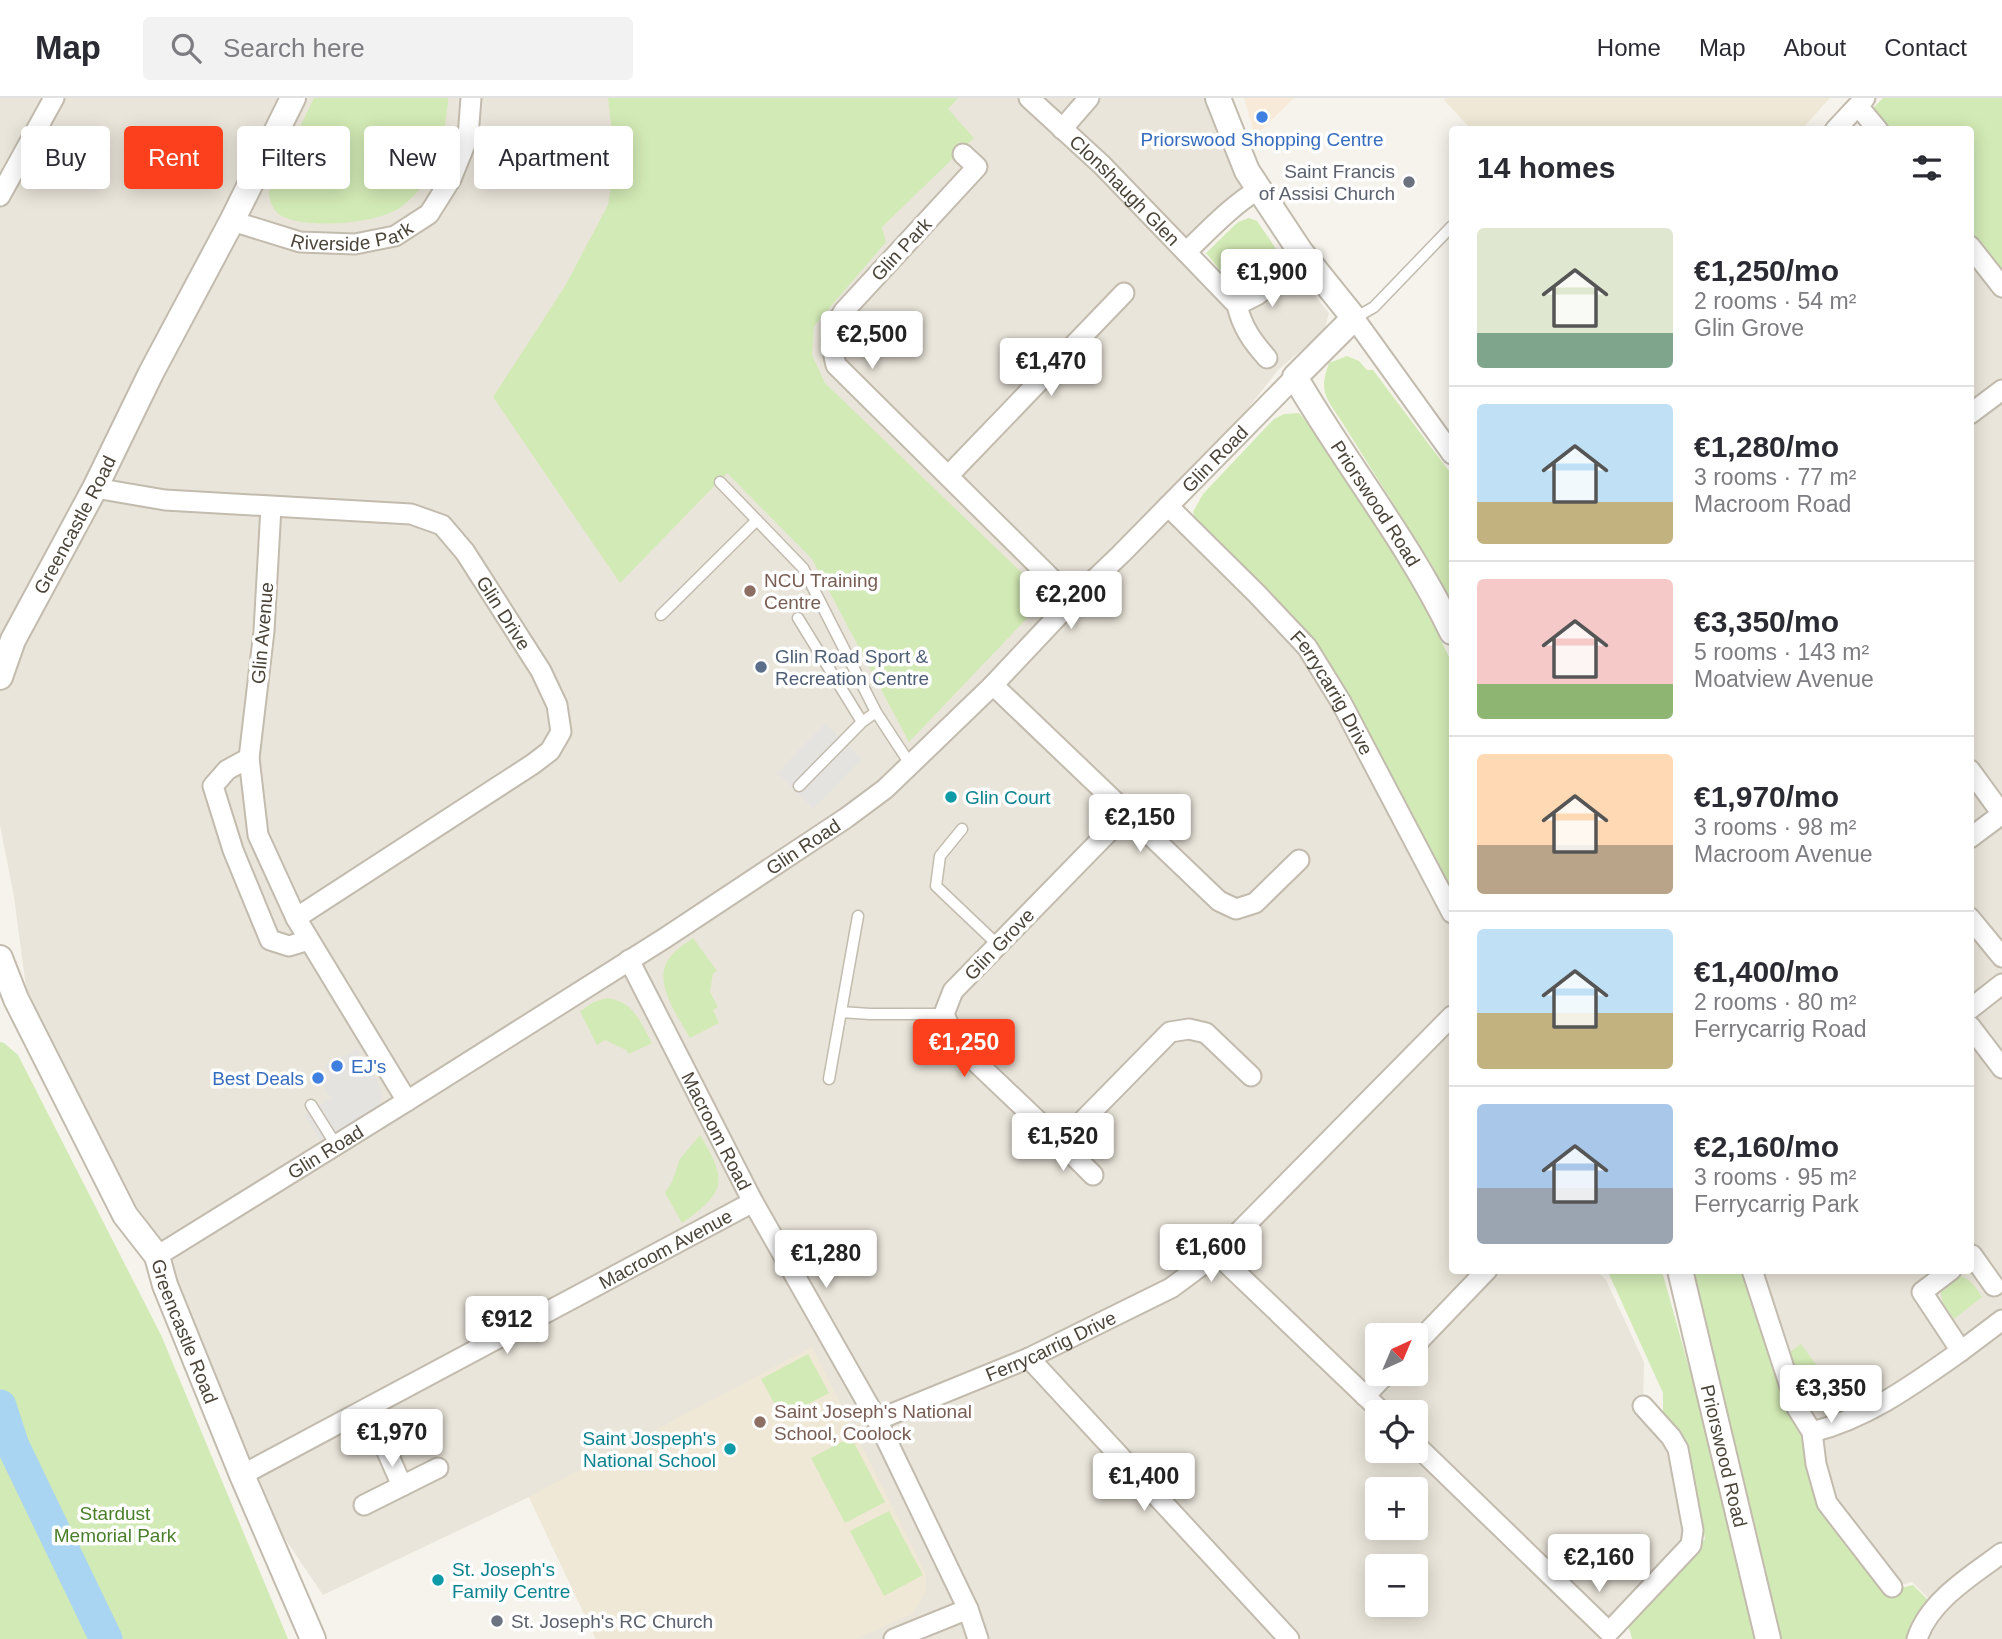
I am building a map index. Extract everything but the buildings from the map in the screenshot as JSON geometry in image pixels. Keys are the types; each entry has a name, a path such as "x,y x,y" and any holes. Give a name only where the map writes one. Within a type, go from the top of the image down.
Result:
{"street":[{"path":"0,196 54,98"},
{"path":"232,221 293,98"},
{"name":"Riverside Park","path":"232,221 300,242 355,244 395,236 429,214 451,179 468,137 471,98"},
{"name":"Clonshaugh Glen","path":"1029,98 1102,165 1237,305 1248,334 1267,358"},
{"name":"Clonshaugh Glen","path":"1062,130 1090,98"},
{"path":"1218,98 1247,171 1300,251 1354,318 1449,450"},
{"path":"1839,126 1862,102 1876,126"},
{"name":"Glin Park","path":"963,153 977,167 844,311 835,325 830,342 836,365 1073,600"},
{"name":"Clonshaugh Glen","path":"1186,252 1227,213 1259,189"},
{"name":"Greencastle Road","path":"0,677 13,640 95,488 151,373 232,221"},
{"path":"1974,252 2002,287"},
{"path":"1237,305 1257,295 1283,275"},
{"path":"949,475 1124,293"},
{"name":"Glin Road","path":"157,1256 629,960 846,818 885,789 993,685 1073,600 1354,318"},
{"name":"Priorswood Road","path":"1295,377 1393,529 1440,605 1449,625"},
{"path":"1974,411 2002,390"},
{"name":"Glin Drive","path":"95,488 165,500 411,514 442,525 465,552 541,671 557,705 561,732 550,751 296,918"},
{"name":"Ferrycarrig Drive","path":"1168,506 1307,647 1341,702 1449,907"},
{"name":"Glin Avenue","path":"271,507 264,631 249,758 258,835 296,918 407,1101"},
{"path":"993,685 1219,901 1236,909 1255,903 1299,860"},
{"path":"249,758 227,770 214,786 233,850 270,940 289,946 309,940"},
{"path":"1974,776 2002,814 1974,835"},
{"name":"Glin Grove","path":"944,1014 953,991 1127,813"},
{"path":"1974,923 2002,957"},
{"name":"Greencastle Road","path":"0,958 8,1003 125,1215 157,1256 164,1285 313,1639"},
{"name":"Macroom Road","path":"629,960 753,1202 877,1420 968,1609 978,1639"},
{"path":"1974,1006 2002,984"},
{"path":"944,1014 957,1044 1093,1175"},
{"name":"Ferrycarrig Drive","path":"877,1420 1029,1358 1171,1288 1217,1254 1449,1019"},
{"path":"1061,1143 1170,1032 1189,1029 1206,1033 1251,1076"},
{"path":"1974,1031 2002,1068"},
{"name":"Macroom Avenue","path":"242,1475 753,1202"},
{"path":"1217,1254 1369,1400"},
{"path":"1974,1258 1994,1286"},
{"path":"1428,1331 1483,1274"},
{"name":"Priorswood Road","path":"1681,1274 1768,1639"},
{"path":"1753,1274 1797,1408 1812,1432 1816,1464 1827,1503 1892,1587"},
{"path":"1946,1274 1922,1292 1961,1350"},
{"path":"1812,1432 1834,1427 1878,1407 2002,1320"},
{"path":"1029,1358 1289,1639"},
{"path":"1365,1396 1375,1386"},
{"path":"1428,1457 1612,1635 1691,1545 1693,1530 1678,1449 1671,1437 1643,1406"},
{"path":"368,1408 402,1486"},
{"path":"364,1505 438,1468"},
{"path":"1917,1639 1921,1625 1951,1591 2002,1553"},
{"path":"894,1639 968,1609"}],"lane":[{"path":"1354,318 1374,307 1449,229"},
{"path":"720,482 803,568 876,712 910,764"},
{"path":"661,615 757,520"},
{"path":"797,618 862,722"},
{"path":"799,786 862,722 876,712"},
{"path":"961,829 940,856 936,886 998,945"},
{"path":"829,1079 858,916"},
{"path":"841,1012 944,1014"},
{"path":"311,1105 336,1145"}],"shaded area":[{"path":"0,98 1217,98 1247,171 1237,179 1247,196 1186,252 1237,305 1252,309 1295,279 1312,292 1329,313 1324,331 1278,370 1170,508 1307,647 1449,907 1449,1274 1600,1274 1606,1280 1644,1362 1643,1406 1671,1437 1693,1530 1609,1632 1616,1639 596,1639 529,1497 323,1595 242,1475 27,995 14,897 0,825"},
{"name":"Priorswood Shopping Centre","path":"1244,98 1294,98 1255,136"},
{"path":"1830,98 1805,126 1468,126 1444,100"},
{"path":"1974,260 2002,296 2002,1639 1918,1639 1937,1607 1912,1582 1893,1587 1827,1503 1753,1274 1974,1274"},
{"path":"825,723 862,759 813,809 777,773"},
{"path":"357,1049 378,1082 382,1096 380,1105 365,1119 323,1145 304,1115 331,1098 322,1084 331,1078 324,1066"},
{"name":"Saint Joseph's National School, Coolock","path":"812,1347 926,1574 926,1591 912,1614 855,1639 596,1639 529,1497"}],"green space":[{"path":"314,98 448,98 445,126 364,126 364,189 420,189 401,207 376,218 323,224 291,220 275,211 270,199 270,189 350,189 350,126 301,126"},
{"path":"608,98 958,98 948,109 974,138 882,227 886,242 814,326 812,355 825,383 1026,577 1034,594 1033,612 909,742 812,559 727,473 620,583 493,397 565,286 608,205 610,189 633,189 633,126 611,126"},
{"path":"1883,98 2002,98 2002,287 1974,247 1974,126 1886,126 1872,109"},
{"path":"1249,218 1257,221 1290,269 1254,291 1237,291 1206,253 1238,222"},
{"path":"1347,356 1359,361 1367,370 1373,370 1449,471 1449,598 1433,567 1327,399 1324,380 1329,363"},
{"path":"1299,413 1332,452 1403,564 1449,657 1449,888 1324,653 1261,582 1197,524 1193,512 1203,494 1274,419 1284,414"},
{"path":"693,938 717,971 713,973 710,992 718,1007 713,1010 719,1023 690,1038 668,998 663,976 671,956"},
{"path":"607,998 630,1008 652,1043 629,1054 605,1040 597,1045 580,1011"},
{"name":"Stardust Memorial Park","path":"0,1042 18,1055 161,1335 288,1639 0,1639"},
{"path":"700,1135 715,1164 718,1185 707,1203 682,1223 665,1193 680,1159"},
{"path":"1609,1274 1663,1274 1711,1447 1756,1639 1632,1639 1628,1624 1705,1539 1684,1442 1663,1416 1663,1393"},
{"path":"1682,1274 1753,1274 1828,1506 1893,1590 1913,1585 1938,1610 1917,1639 1769,1639"},
{"path":"1957,1275 1969,1280 1982,1297 1954,1319 1943,1303 1940,1290"},
{"path":"1801,1344 1831,1385 1840,1392 1847,1408 1827,1410 1809,1403 1790,1352"},
{"path":"808,1354 829,1393 782,1418 761,1379"},
{"path":"851,1437 885,1502 845,1523 811,1458"},
{"path":"889,1511 923,1575 884,1596 850,1531"}],"water":[{"path":"95,1593 121,1639 97,1639 77,1601"}],"waterway":[{"path":"0,1406 13,1446 106,1639"}],"place":[{"name":"Priorswood Shopping Centre","path":"1262,117"},
{"name":"Saint Francis of Assisi Church","path":"1409,182"},
{"name":"NCU Training Centre","path":"750,591"},
{"name":"Glin Road Sport & Recreation Centre","path":"761,667"},
{"name":"Glin Court","path":"951,797"},
{"name":"EJ's","path":"337,1066"},
{"name":"Best Deals","path":"318,1078"},
{"name":"Saint Joseph's National School, Coolock","path":"760,1422"},
{"name":"Saint Jospeph's National School","path":"730,1449"},
{"name":"St. Joseph's Family Centre","path":"438,1580"},
{"name":"St. Joseph's RC Church","path":"497,1621"}]}
